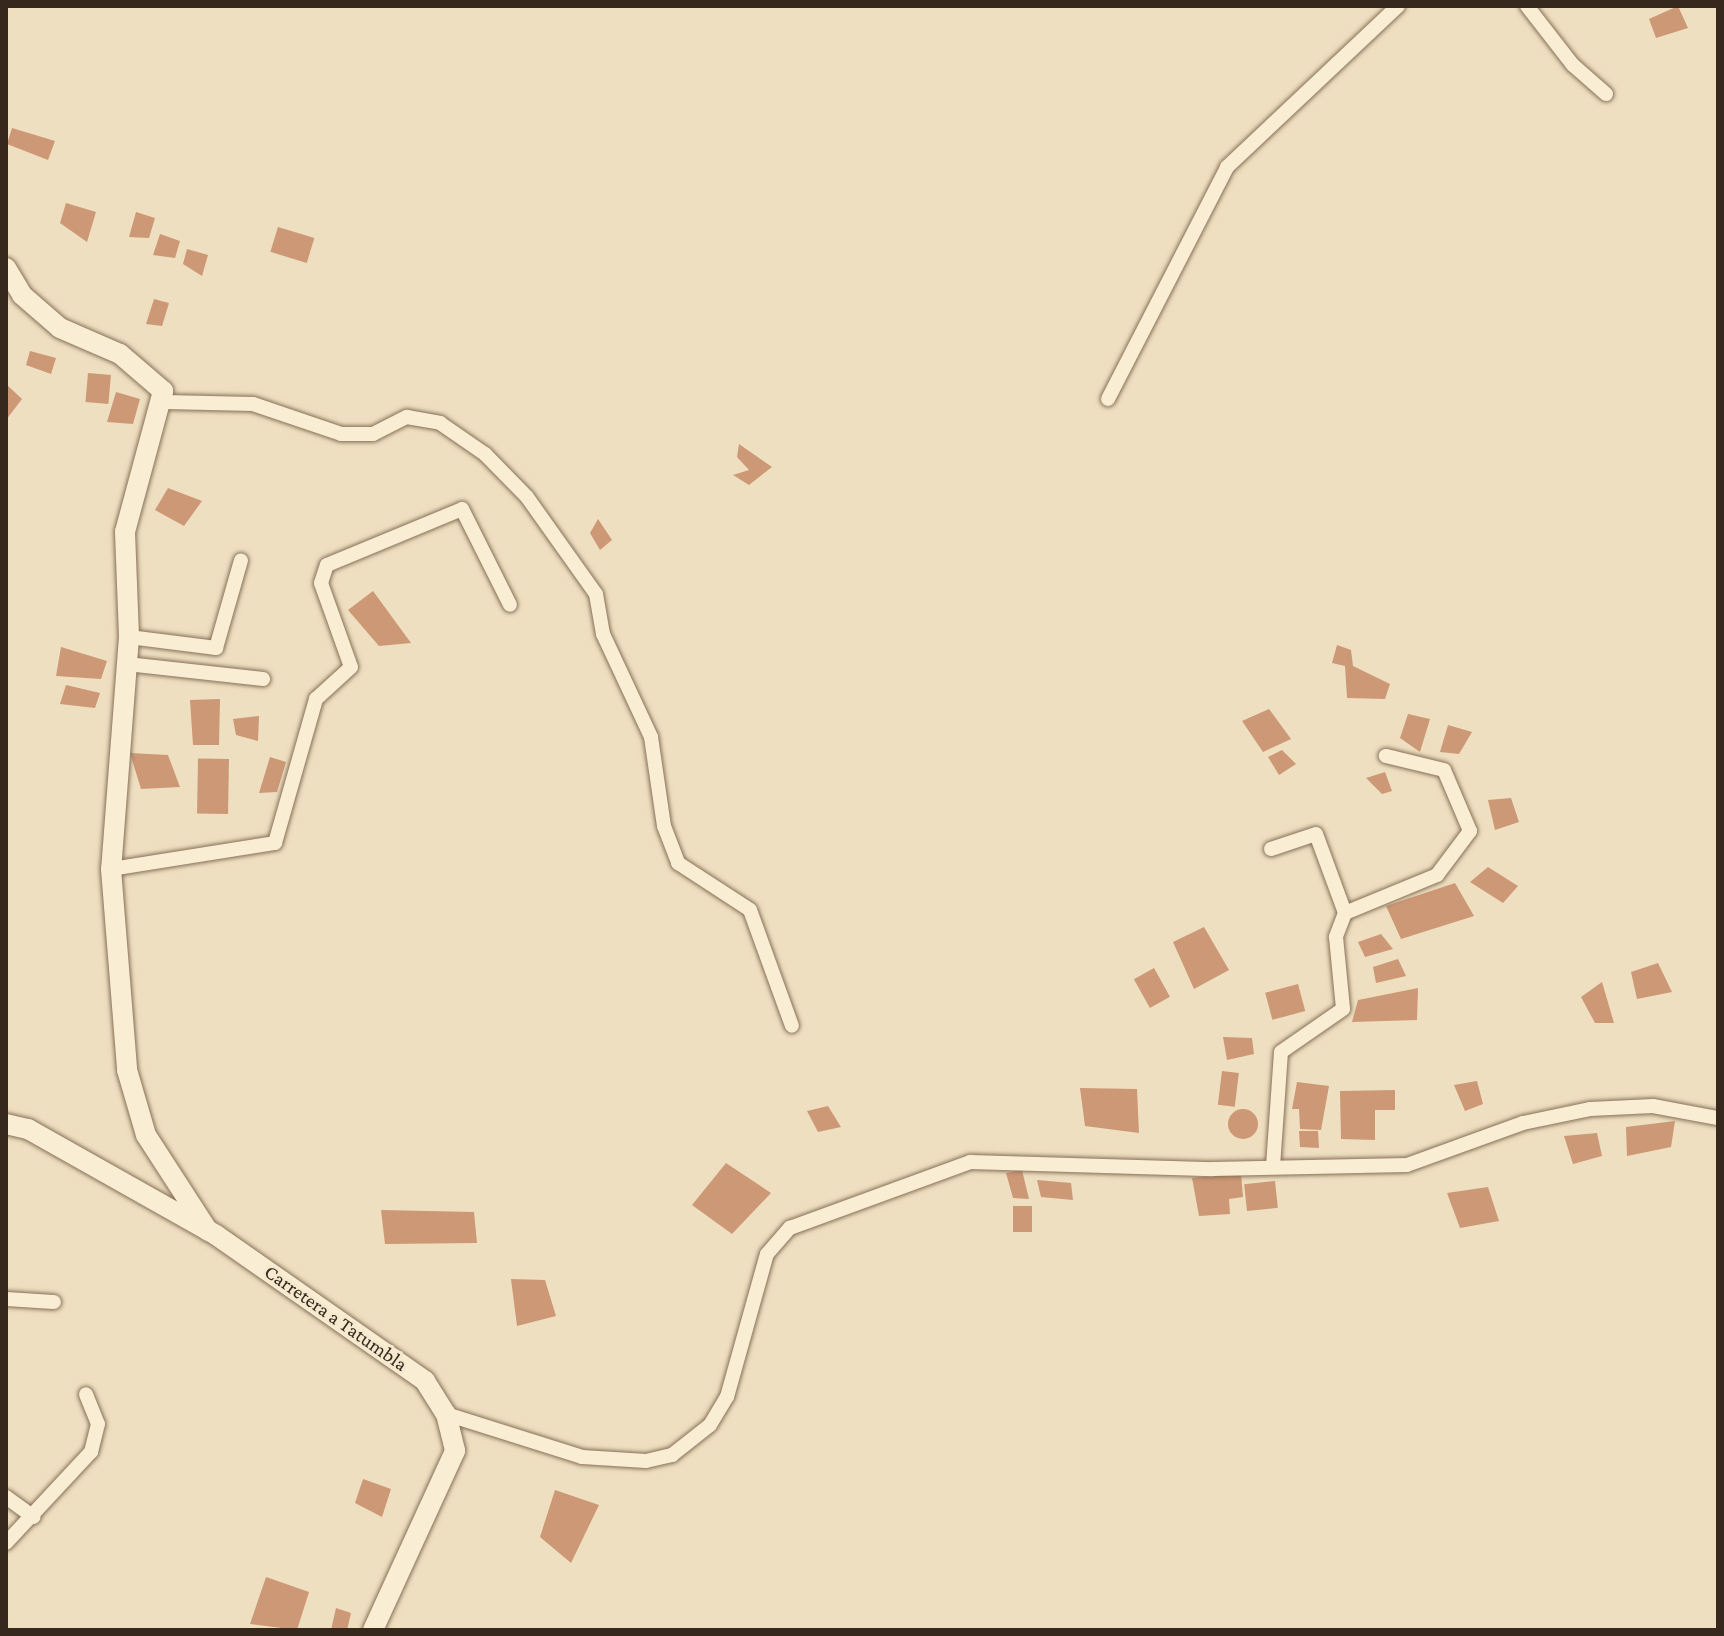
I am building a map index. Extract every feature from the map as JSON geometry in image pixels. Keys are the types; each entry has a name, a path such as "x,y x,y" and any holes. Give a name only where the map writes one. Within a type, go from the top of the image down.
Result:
{"street":[{"path":"1108,399 1227,167 1398,6"},
{"path":"1527,6 1573,65 1606,94"},
{"path":"6,268 22,295 60,328 120,354 163,391 165,402 135,477 125,532 129,637 111,869 127,1070 146,1135 208,1231"},
{"path":"165,402 253,404 341,434 373,434 407,417 440,423 485,454 527,497 596,594 603,634 651,737 664,826 678,863 750,910 792,1026"},
{"path":"111,869 275,843 316,699 351,667 321,583 327,565 462,509 510,605"},
{"path":"129,637 216,648 241,560"},
{"path":"127,664 263,679"},
{"path":"1345,913 1437,875 1470,831 1444,770 1386,756"},
{"path":"1271,849 1316,834 1345,913 1336,937 1343,1009 1281,1052 1273,1166"},
{"path":"446,1414 582,1457 646,1461 672,1455 710,1425 727,1397 767,1254 790,1228 970,1162 1407,1165 1523,1123 1621,1105 1718,1118"},
{"name":"Carretera a Tatumbla","path":"6,1124 28,1129 208,1231 425,1381 446,1414 455,1451 373,1630"},
{"path":"6,1299 54,1302"},
{"path":"6,1543 34,1517 91,1452 98,1424 86,1394"},
{"path":"6,1497 34,1517"}],"building":[{"path":"1678,6 1688,28 1656,38 1649,19"},
{"path":"12,128 55,141 48,160 7,144"},
{"path":"66,203 96,212 87,242 60,223"},
{"path":"136,212 155,218 149,238 129,237"},
{"path":"278,227 314,238 307,263 270,252"},
{"path":"160,234 180,241 175,258 153,255"},
{"path":"187,249 208,255 202,276 183,264"},
{"path":"154,299 169,303 162,326 146,324"},
{"path":"30,351 56,358 51,374 26,365"},
{"path":"88,373 111,375 108,404 85,402"},
{"path":"6,384 22,399 6,420"},
{"path":"116,392 140,399 133,424 107,422"},
{"path":"739,444 772,467 749,485 733,475 749,470 737,457"},
{"path":"168,488 202,501 184,526 155,510"},
{"path":"598,519 612,540 600,550 590,533"},
{"path":"373,591 411,643 379,646 348,610"},
{"path":"1337,645 1351,650 1353,666 1390,684 1385,699 1347,698 1345,666 1332,663"},
{"path":"61,647 107,661 101,679 56,676"},
{"path":"66,685 100,693 95,708 60,704"},
{"path":"220,699 219,745 193,745 190,700"},
{"path":"1269,709 1291,739 1263,752 1242,721"},
{"path":"1408,714 1430,719 1420,752 1400,738"},
{"path":"259,716 258,741 236,735 233,719"},
{"path":"1448,725 1472,732 1459,754 1440,752"},
{"path":"1282,750 1296,764 1279,775 1268,757"},
{"path":"130,753 168,755 180,787 141,789"},
{"path":"270,757 286,762 277,792 259,793"},
{"path":"198,758 229,759 228,814 197,813"},
{"path":"1385,772 1392,791 1382,794 1366,778"},
{"path":"1511,798 1519,822 1495,830 1488,800"},
{"path":"1488,867 1518,886 1503,903 1470,882"},
{"path":"1455,883 1474,916 1401,939 1386,906"},
{"path":"1204,927 1229,970 1194,989 1173,942"},
{"path":"1381,934 1393,949 1365,957 1358,942"},
{"path":"1398,959 1406,976 1376,983 1373,967"},
{"path":"1658,963 1672,992 1637,999 1631,972"},
{"path":"1154,968 1170,997 1150,1008 1134,979"},
{"path":"1602,982 1614,1023 1595,1023 1581,997"},
{"path":"1298,984 1305,1011 1272,1020 1265,993"},
{"path":"1418,988 1417,1020 1352,1022 1358,1000"},
{"path":"1223,1037 1252,1038 1254,1054 1227,1060"},
{"path":"1222,1071 1239,1073 1235,1107 1218,1105"},
{"path":"1477,1081 1483,1104 1465,1111 1454,1085"},
{"path":"1297,1082 1329,1086 1321,1130 1300,1129 1299,1109 1292,1109"},
{"path":"1080,1088 1137,1089 1139,1133 1085,1126"},
{"path":"1395,1090 1395,1110 1375,1110 1375,1140 1341,1139 1340,1091"},
{"path":"828,1106 841,1127 818,1132 807,1111"},
{"path":"1243,1109 1249,1110 1257,1118 1257,1130 1249,1138 1243,1139 1237,1138 1229,1130 1228,1124 1229,1118 1237,1110"},
{"path":"1675,1121 1671,1147 1627,1156 1626,1127"},
{"path":"1299,1131 1318,1131 1319,1148 1300,1147"},
{"path":"1597,1133 1602,1156 1573,1164 1564,1136"},
{"path":"726,1163 771,1193 732,1234 692,1205"},
{"path":"1022,1170 1029,1199 1013,1198 1006,1173"},
{"path":"1241,1173 1243,1197 1229,1199 1230,1214 1199,1216 1192,1178"},
{"path":"1037,1180 1071,1183 1073,1200 1041,1197"},
{"path":"1275,1181 1278,1208 1247,1211 1244,1184"},
{"path":"1488,1187 1499,1221 1460,1228 1447,1193"},
{"path":"1013,1206 1032,1206 1032,1232 1013,1232"},
{"path":"381,1210 474,1212 477,1243 385,1244"},
{"path":"511,1279 545,1280 556,1316 517,1326"},
{"path":"363,1479 391,1489 382,1517 355,1503"},
{"path":"555,1490 599,1505 571,1563 540,1537"},
{"path":"266,1577 309,1592 297,1630 250,1624"},
{"path":"336,1608 351,1613 347,1630 331,1630"}]}
